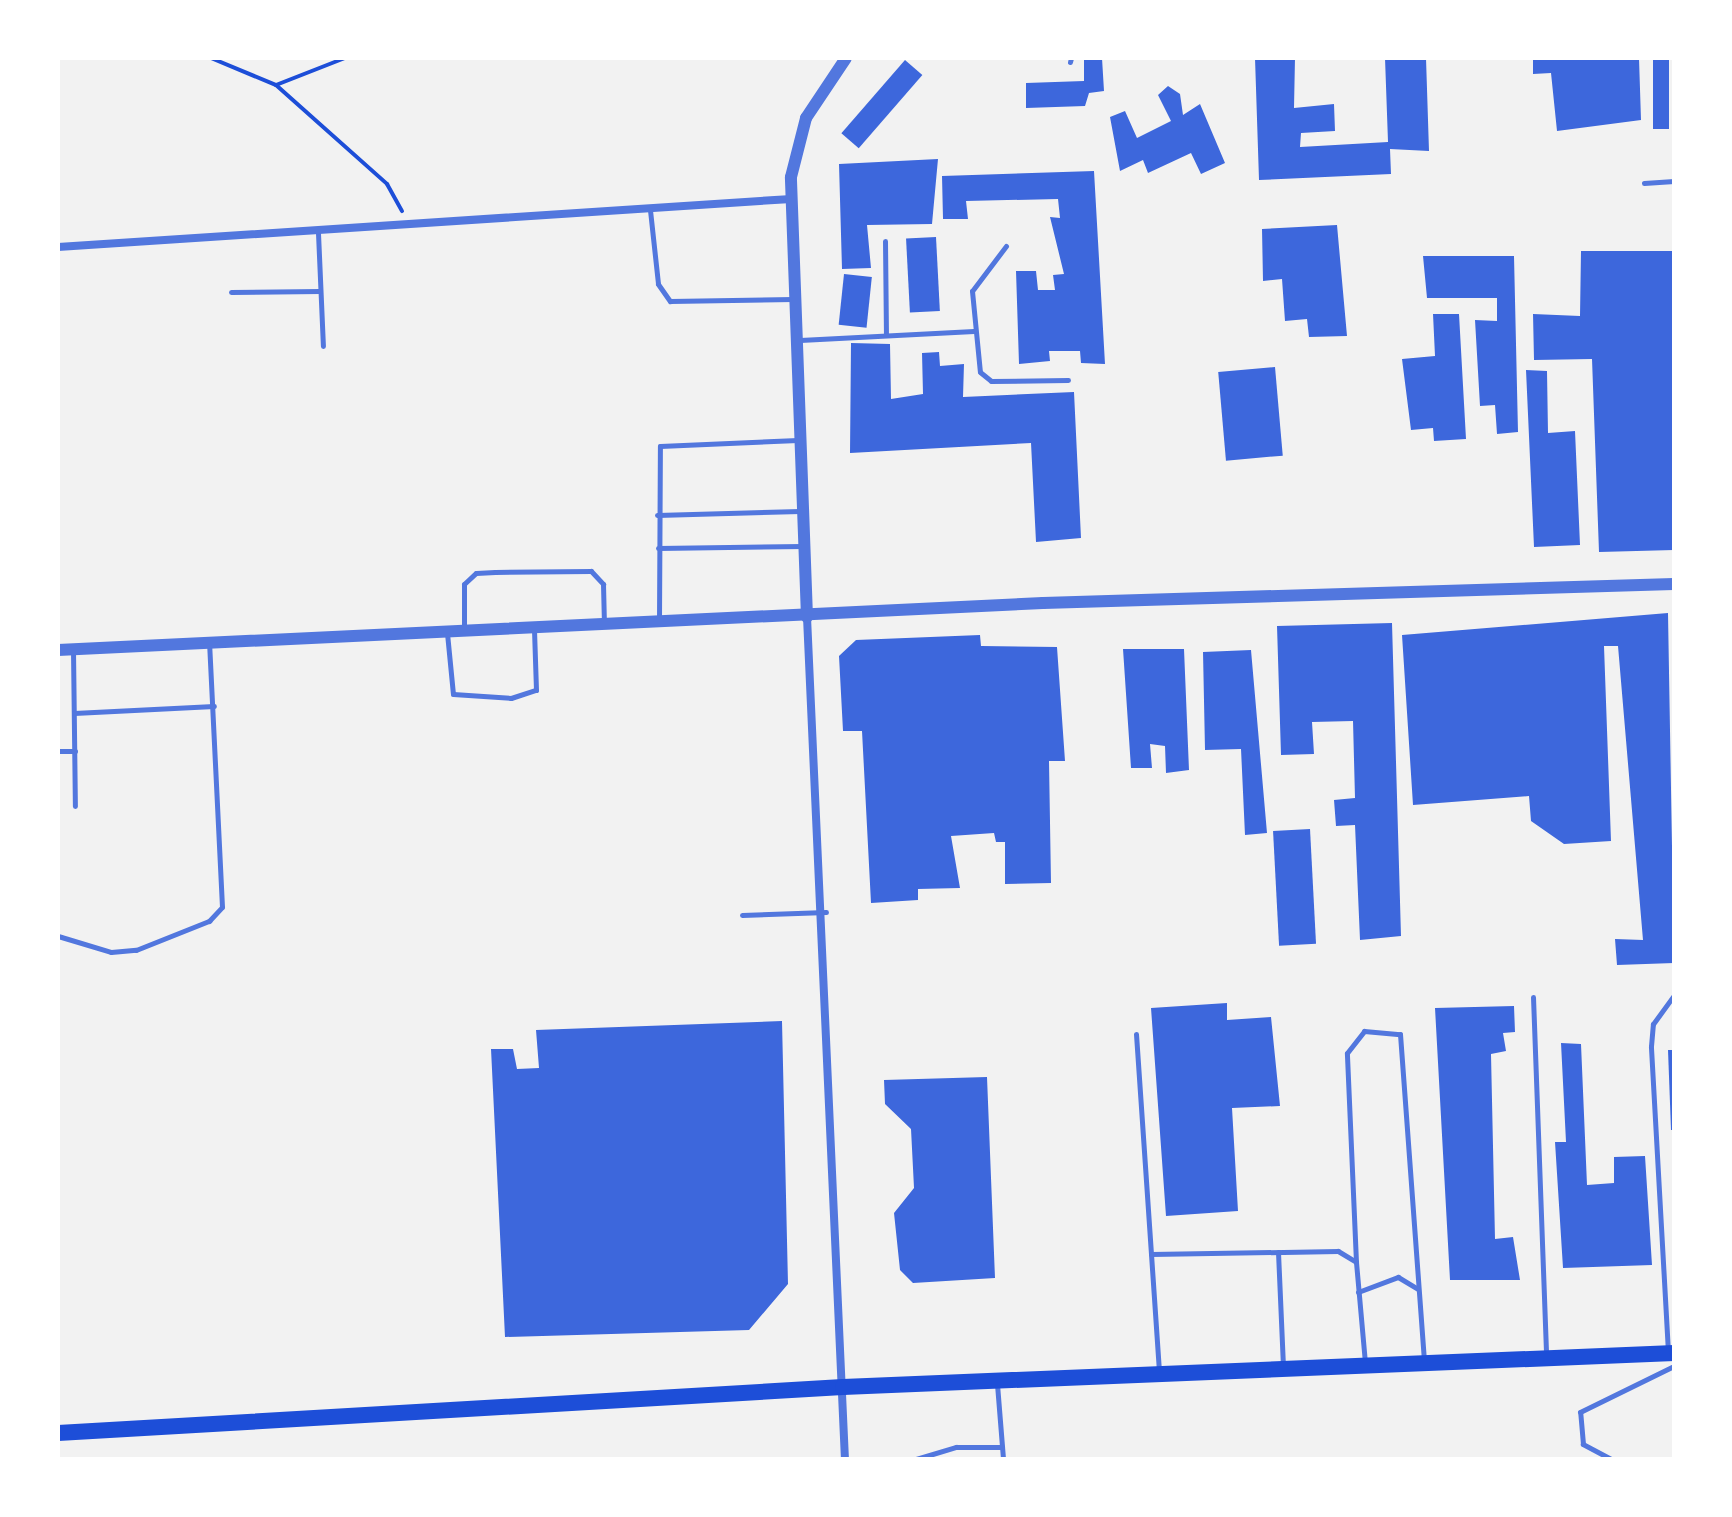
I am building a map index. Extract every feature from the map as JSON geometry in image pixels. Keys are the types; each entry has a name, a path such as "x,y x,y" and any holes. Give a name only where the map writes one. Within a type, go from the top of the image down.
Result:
{"highway":[{"path":"58,1433 996,1379 1546,1357 1672,1357"}],"street":[{"path":"845,1459 826,912 801,511 791,199 799,133 846,58"},
{"path":"58,247 412,228 791,199"},
{"path":"58,650 659,623 1674,584"}],"lane":[{"path":"1644,183 1674,181"},
{"path":"650,210 658,284 670,301 793,299"},
{"path":"318,233 323,346"},
{"path":"885,241 886,335"},
{"path":"1006,246 972,291 974,331 987,379 1068,380"},
{"path":"231,292 320,291"},
{"path":"795,340 974,331"},
{"path":"659,623 656,458 663,443 798,440"},
{"path":"657,515 801,511"},
{"path":"658,548 803,546"},
{"path":"464,632 464,584 476,573 495,572 591,571 603,584 604,627"},
{"path":"447,633 453,694 511,698 536,690 534,629"},
{"path":"58,936 111,952 136,950 219,913 214,706 209,643"},
{"path":"73,649 75,806"},
{"path":"74,713 214,706"},
{"path":"58,751 75,751"},
{"path":"742,915 826,912"},
{"path":"1611,1459 1597,1457 1583,1444 1578,1421 1588,1403 1672,1357 1651,1046 1653,1024 1674,995"},
{"path":"1533,997 1546,1357"},
{"path":"1365,1364 1356,1262 1347,1053 1364,1031 1400,1034 1424,1361"},
{"path":"1136,1034 1159,1372"},
{"path":"1151,1254 1328,1249 1356,1262"},
{"path":"1278,1252 1283,1367"},
{"path":"1358,1292 1384,1278 1418,1289"},
{"path":"996,1379 1003,1459"},
{"path":"916,1459 956,1447 1002,1447"}],"path":[{"path":"211,58 276,85 387,184 412,228"},
{"path":"276,85 345,58"}],"building":[{"path":"1084,58 1102,58 1104,91 1089,93 1085,106 1026,108 1026,83 1084,81"},
{"path":"1255,58 1295,58 1294,108 1334,104 1335,131 1301,133 1300,147 1388,142 1385,58 1426,58 1429,151 1390,149 1391,174 1259,180"},
{"path":"1533,58 1639,58 1641,120 1557,131 1551,73 1533,74"},
{"path":"1653,58 1669,58 1669,129 1653,129"},
{"path":"905,60 922,75 859,148 841,133"},
{"path":"1168,86 1180,94 1183,115 1200,104 1225,163 1201,174 1191,153 1148,173 1143,160 1120,171 1110,117 1125,111 1137,138 1171,121 1158,95"},
{"path":"938,159 932,224 867,225 871,268 842,269 839,164"},
{"path":"1094,171 1105,364 1081,363 1080,351 1049,351 1050,361 1019,364 1016,271 1036,271 1038,290 1055,290 1053,275 1064,274 1050,217 1060,218 1058,199 966,201 968,219 943,219 942,176"},
{"path":"1337,225 1347,336 1309,337 1307,319 1285,321 1282,279 1263,281 1262,229"},
{"path":"936,237 940,311 910,312 906,239"},
{"path":"1581,251 1674,251 1674,550 1599,552 1592,359 1534,360 1533,314 1580,316"},
{"path":"1423,256 1514,256 1518,432 1497,434 1495,405 1480,406 1475,320 1497,321 1497,298 1427,298"},
{"path":"844,274 872,277 867,328 839,325"},
{"path":"1433,314 1459,314 1466,439 1434,441 1433,428 1411,430 1402,359 1435,356"},
{"path":"851,343 890,344 891,399 923,394 922,353 939,352 940,366 964,364 963,397 1074,392 1081,538 1036,542 1031,443 850,453"},
{"path":"1275,367 1283,456 1226,461 1218,372"},
{"path":"1526,370 1547,371 1548,433 1575,431 1580,545 1534,547"},
{"path":"1668,613 1674,963 1617,965 1615,939 1643,940 1618,646 1604,646 1611,841 1564,844 1531,821 1529,796 1413,805 1402,635"},
{"path":"1392,623 1401,936 1360,940 1355,825 1336,826 1334,800 1355,798 1353,721 1312,722 1314,754 1281,755 1277,626"},
{"path":"980,635 981,646 1057,647 1065,761 1049,761 1051,883 1005,884 1005,842 996,842 994,833 951,836 960,888 918,889 918,900 871,903 862,731 843,731 839,656 856,640"},
{"path":"1123,649 1184,649 1189,770 1166,773 1165,746 1150,744 1152,768 1131,768"},
{"path":"1251,650 1267,833 1245,835 1241,749 1205,750 1203,652"},
{"path":"1310,829 1316,944 1279,946 1273,831"},
{"path":"1227,1003 1227,1020 1271,1017 1280,1106 1232,1108 1238,1211 1166,1216 1151,1008"},
{"path":"1514,1006 1515,1032 1503,1033 1506,1051 1491,1054 1495,1239 1513,1237 1520,1280 1450,1280 1435,1008"},
{"path":"782,1021 788,1284 749,1330 505,1337 491,1049 513,1049 517,1069 539,1068 536,1030"},
{"path":"1561,1043 1581,1044 1587,1185 1614,1183 1614,1157 1645,1156 1652,1265 1563,1268 1555,1142 1566,1142"},
{"path":"1668,1050 1674,1050 1674,1130 1671,1130"},
{"path":"987,1077 995,1278 913,1283 900,1270 894,1213 914,1188 911,1129 885,1104 884,1080"}]}
